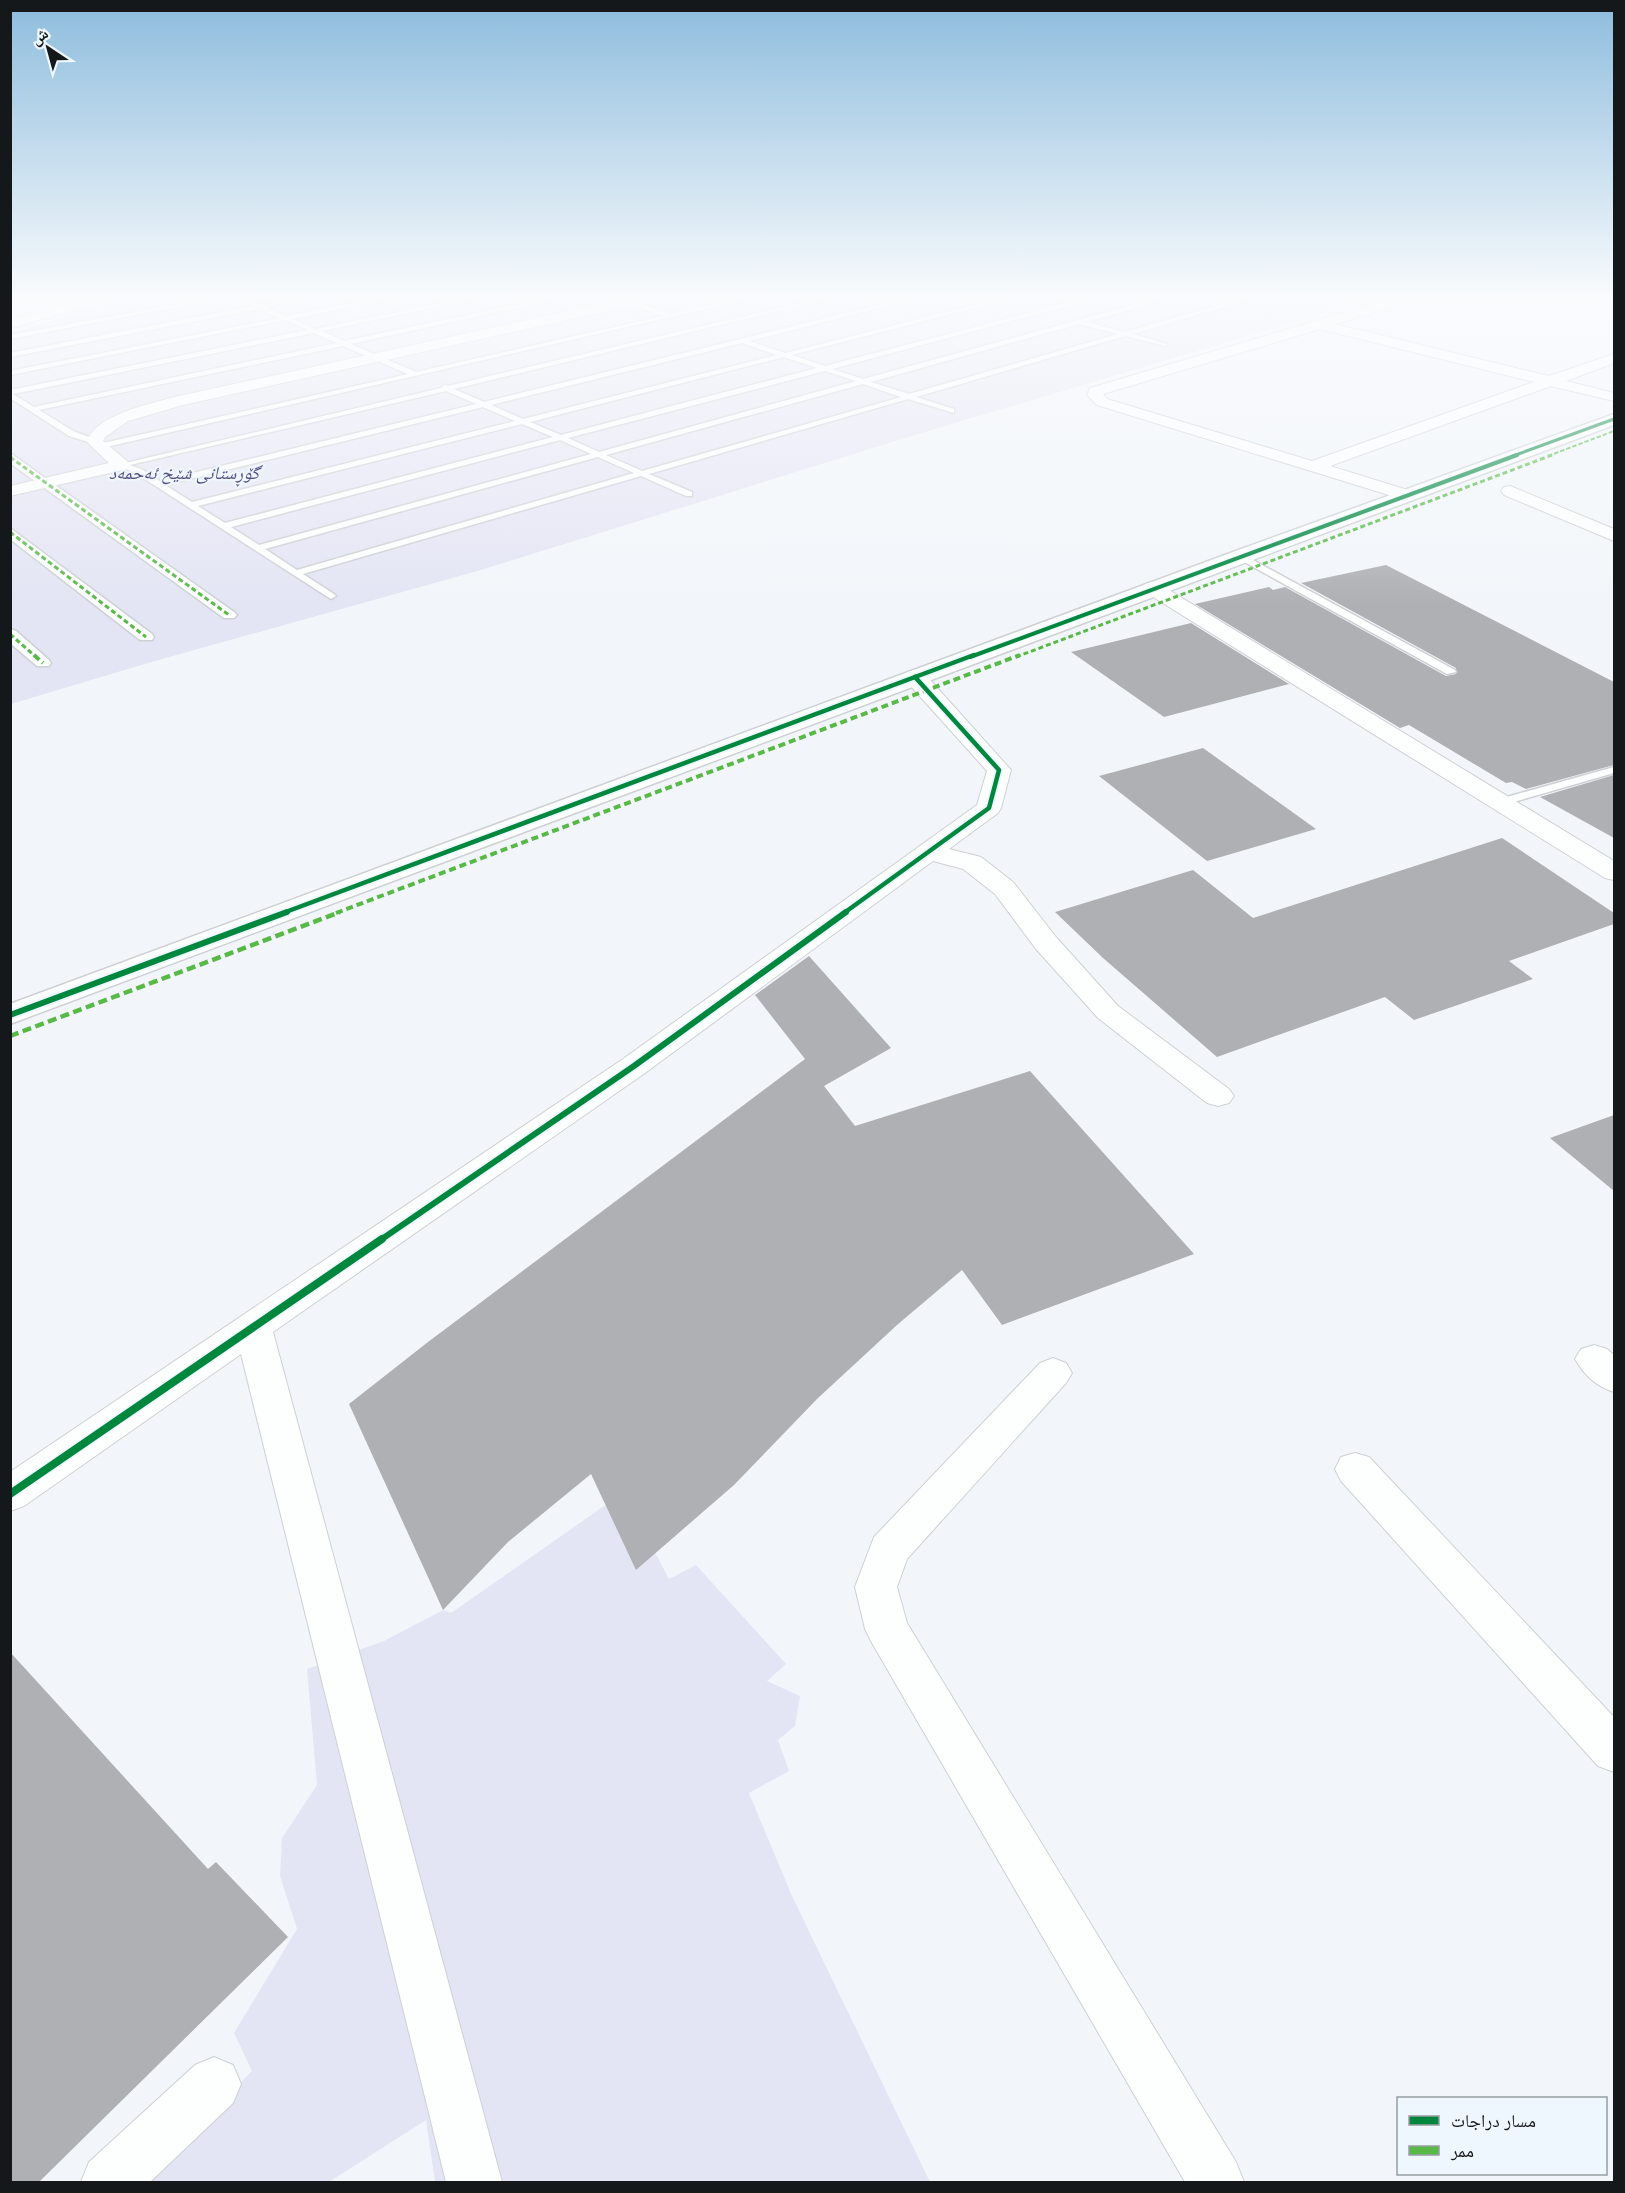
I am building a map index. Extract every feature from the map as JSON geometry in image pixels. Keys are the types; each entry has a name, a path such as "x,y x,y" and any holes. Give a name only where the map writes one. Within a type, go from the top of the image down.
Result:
{"street":[{"path":"121,465 98,444 97,435 105,427 122,417 187,400"},
{"path":"1100,400 1405,495"},
{"path":"1312,467 1500,400"},
{"path":"10,1015 1152,588 1614,419"},
{"path":"10,458 229,615"},
{"path":"10,491 121,465"},
{"path":"1510,491 1614,537"},
{"path":"10,532 146,637"},
{"path":"1152,588 1614,872"},
{"path":"10,634 43,663"},
{"path":"10,1494 634,1066 989,808 999,770 915,677"},
{"path":"928,852 972,863 1004,888 1046,943 1108,1012 1218,1096"},
{"path":"253,1327 474,2182"},
{"path":"1053,1373 889,1550 876,1587 887,1629 1216,2182"},
{"path":"1355,1469 1614,1750"},
{"path":"109,2182 214,2084"}],"lane":[{"path":"20,400 72,434 98,444 299,400"},
{"path":"33,409 74,400"},
{"path":"121,465 398,400"},
{"path":"474,400 689,494"},
{"path":"159,484 498,400"},
{"path":"192,506 608,400"},
{"path":"224,526 704,400"},
{"path":"259,548 796,400"},
{"path":"295,573 896,400"},
{"path":"918,400 951,411"},
{"path":"121,465 140,472 332,596"},
{"path":"1240,556 1451,672"},
{"path":"1500,802 1614,770"}],"green space":[{"name":"گۆڕستانی شێخ ئەحمەد","path":"10,400 1031,400 481,570 148,663 11,704"},
{"path":"624,1492 669,1579 696,1565 786,1664 767,1681 800,1696 795,1726 778,1740 789,1771 749,1793 792,1896 930,2182 435,2182 426,2120 329,2182 142,2182 252,2071 234,2033 297,1929 280,1876 282,1838 317,1785 307,1669 384,1641 443,1610 451,1613"}],"building":[{"path":"1386,565 1614,682 1614,765 1526,789 1512,782 1506,783 1409,725 1400,728 1195,604 1269,587 1273,590 1285,587 1446,676 1456,674 1456,668 1301,583"},
{"path":"1191,623 1289,684 1164,717 1071,652"},
{"path":"1203,748 1316,829 1207,861 1099,776"},
{"path":"1614,775 1614,838 1540,797"},
{"path":"1502,838 1614,913 1614,924 1509,961 1533,979 1414,1020 1385,997 1217,1057 1103,958 1055,912 1193,870 1253,918"},
{"path":"809,956 891,1048 824,1086 855,1126 1030,1071 1194,1254 1002,1325 962,1270 897,1325 817,1399 734,1485 636,1570 591,1474 508,1542 443,1610 349,1404 805,1059 755,995"},
{"path":"1614,1115 1614,1191 1550,1138"},
{"path":"10,1652 208,1869 216,1862 288,1937 39,2182 10,2182"}],"marked path":[{"path":"10,1036 1614,431"},
{"path":"10,457 229,615"},
{"path":"10,532 146,637"},
{"path":"10,634 43,663"}],"cycle path":[{"path":"10,1015 1240,556 1614,419"},
{"path":"10,1494 634,1066 989,808 999,770 915,677"}]}
